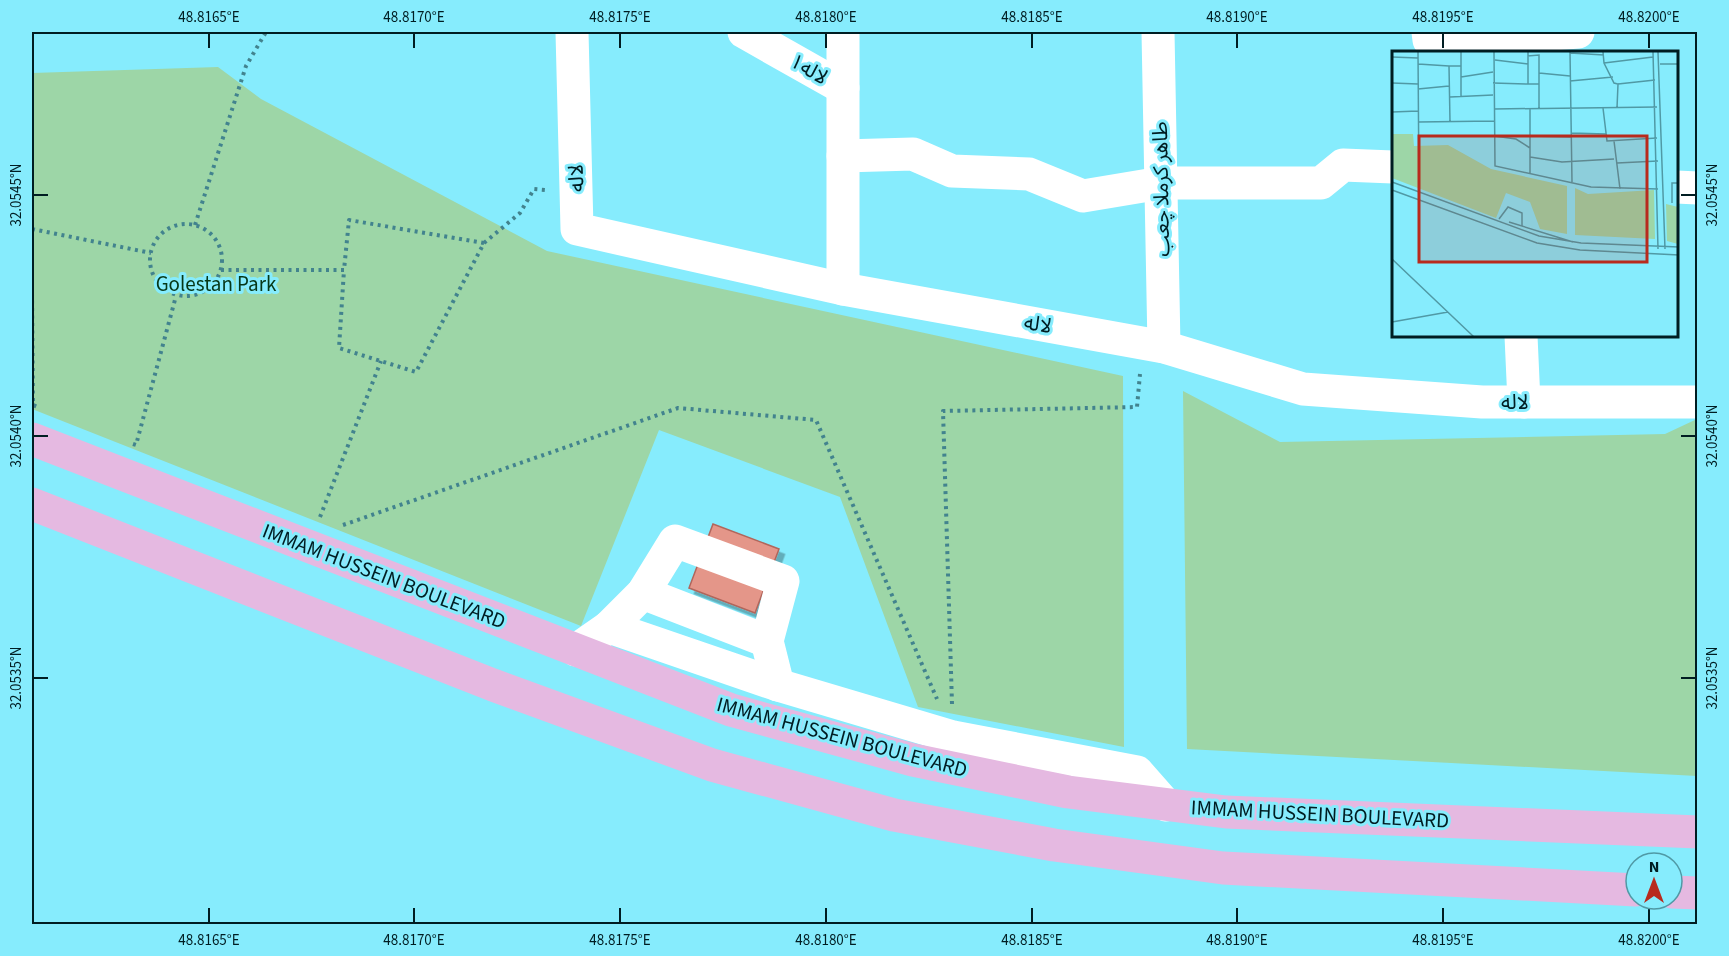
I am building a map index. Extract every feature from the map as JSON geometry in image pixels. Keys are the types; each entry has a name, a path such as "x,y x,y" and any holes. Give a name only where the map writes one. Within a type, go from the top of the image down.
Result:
{"main road":[{"name":"IMMAM HUSSEIN BOULEVARD","path":"32,439 731,710 913,760 1068,792 1226,812 1698,832"},
{"path":"32,504 493,686 701,761 894,815 1054,845 1223,868 1624,889"}],"street":[{"name":"لاله","path":"572,32 577,229 843,289 1154,345 1303,389 1482,402 1698,402"},
{"name":"لاله۱","path":"744,32 843,88"},
{"path":"843,32 843,289"},
{"name":"طاهر کرملا چعب","path":"1154,345 1161,183 1158,32"},
{"path":"1428,32 1429,40 1480,46 1578,32"},
{"path":"843,156 913,154 952,171 1029,174 1083,196 1161,183 1321,183 1343,165 1392,167"},
{"path":"1678,187 1698,188"},
{"path":"1521,338 1524,402"},
{"path":"576,650 609,627 643,593 675,541 783,581 766,640 778,686"},
{"path":"643,593 766,640"},
{"path":"609,627 778,686 953,737 1137,772 1166,805"}],"path":[{"path":"195,225 246,66 266,32"},
{"path":"484,243 348,220 339,348 416,372 484,243 520,213 534,189 576,191"},
{"path":"179,224 195,225 210,232 220,246 223,262 219,278 208,290 193,297 176,296 162,288 152,275 148,259 153,243 164,230 179,224"},
{"path":"32,229 151,253"},
{"path":"220,270 344,270"},
{"path":"32,293 32,405 43,409"},
{"path":"136,445 176,296"},
{"path":"953,737 944,411 1137,407 1154,345"},
{"path":"309,513 320,517 381,361"},
{"path":"343,526 678,408 816,420 953,737"},
{"path":"126,441 147,449"}],"green space":[{"name":"Golestan Park","path":"218,67 261,99 547,251 1123,376 1124,747 918,707 840,497 659,430 581,626 32,409 32,73"},
{"path":"1183,391 1280,442 1665,434 1697,419 1697,776 1187,749"}],"building":[{"path":"713,524 779,549 755,613 689,588"}]}
